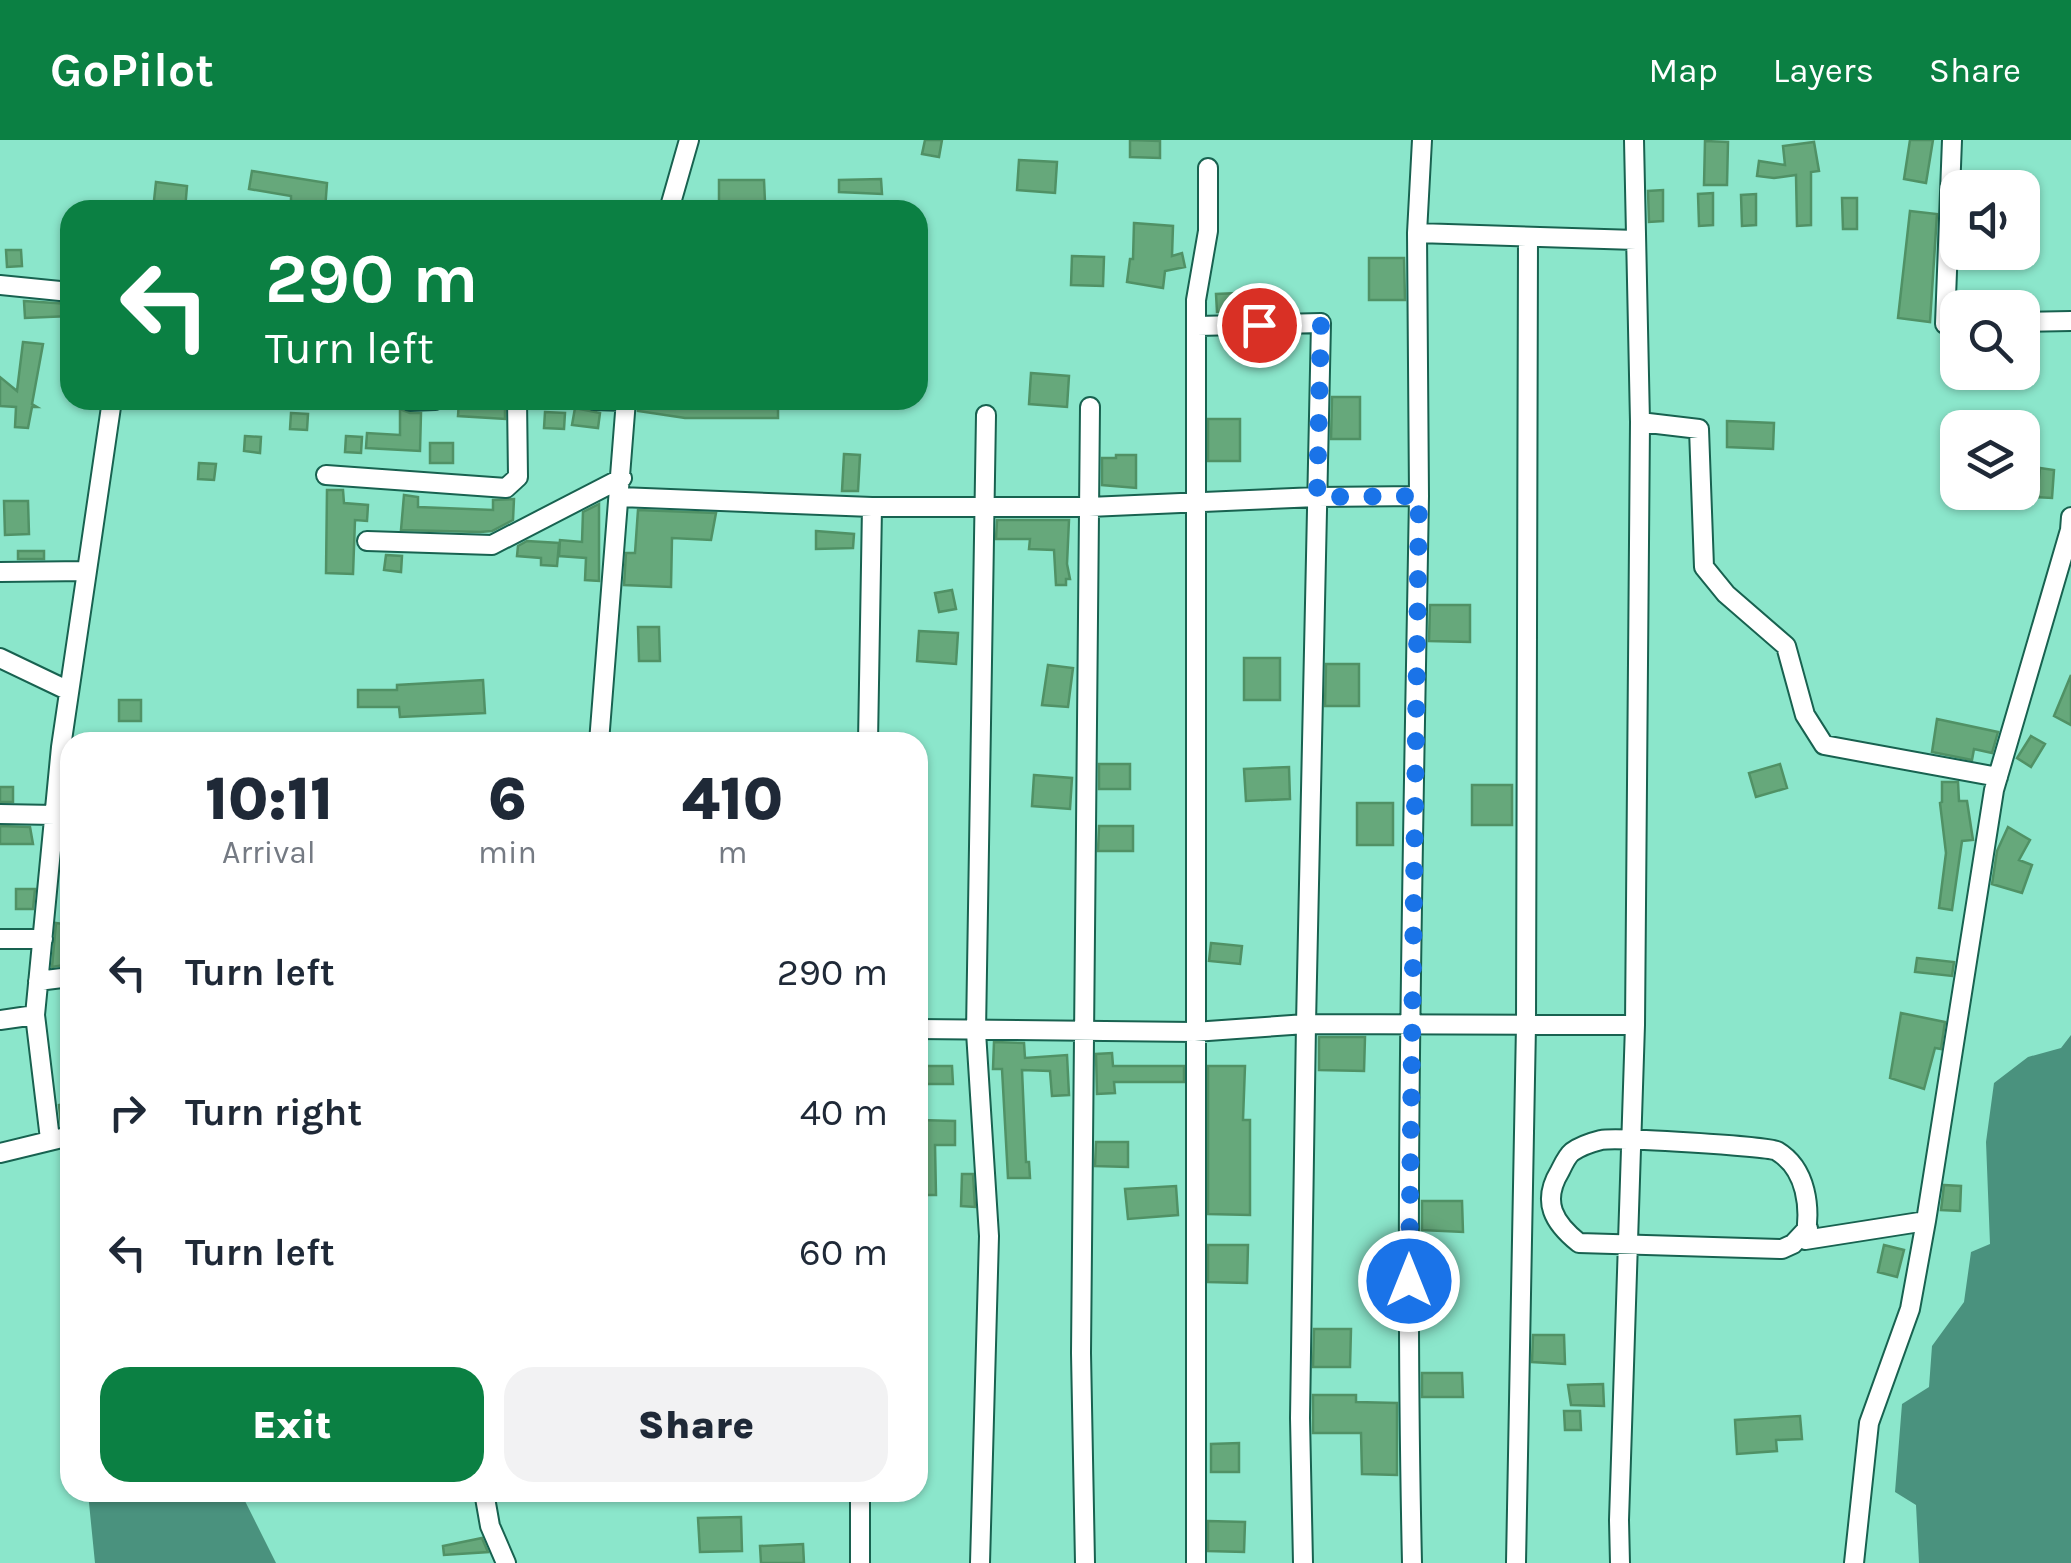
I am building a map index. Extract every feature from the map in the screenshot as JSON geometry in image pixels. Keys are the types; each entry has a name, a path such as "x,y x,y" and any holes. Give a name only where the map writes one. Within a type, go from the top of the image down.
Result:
{"street":[{"path":"672,200 690,140"},
{"path":"1412,1563 1408,1390 1410,1026 1419,496 1417,233 1422,140"},
{"path":"1620,1563 1618,1520 1635,1025 1640,422 1634,140"},
{"path":"1946,290 1952,140"},
{"path":"1196,1563 1196,300 1208,232 1208,168"},
{"path":"1417,233 1636,240"},
{"path":"1516,1563 1526,1025 1528,236"},
{"path":"0,285 60,291"},
{"path":"2040,322 2071,321"},
{"path":"1197,326 1321,323 1300,1418 1303,1563"},
{"path":"1085,1563 1081,1354 1090,407"},
{"path":"64,732 111,410"},
{"path":"326,475 506,488 518,476 517,410"},
{"path":"600,732 625,410"},
{"path":"980,1563 989,1236 976,1032 986,415"},
{"path":"1640,422 1699,429 1704,567 1726,594 1786,646 1804,715 1824,744 1998,777"},
{"path":"367,541 492,546 621,488 872,507 1089,507 1419,496"},
{"path":"868,732 872,507"},
{"path":"1854,1563 1869,1423 1910,1308 1998,777 2071,518"},
{"path":"0,572 87,571"},
{"path":"0,658 69,691"},
{"path":"50,1140 35,1015 60,771"},
{"path":"0,814 55,815"},
{"path":"0,940 43,939"},
{"path":"38,981 60,978"},
{"path":"0,1020 35,1015"},
{"path":"928,1030 1194,1032 1306,1024 1635,1025"},
{"path":"0,1153 60,1138"},
{"path":"1808,1228 1793,1244 1782,1249 1578,1243 1558,1227 1551,1204 1554,1180 1571,1152 1602,1140 1774,1148 1798,1170 1808,1228 1806,1240 1926,1222"},
{"path":"486,1502 490,1526 506,1563"},
{"path":"860,1502 860,1563"}],"water":[{"path":"2071,1035 2071,1563 1919,1563 1916,1505 1895,1492 1902,1404 1929,1387 1932,1346 1964,1302 1971,1252 1990,1244 1986,1142 1994,1083 2028,1057 2061,1048"},
{"path":"89,1502 246,1502 276,1563 95,1563"}],"building":[{"path":"925,140 942,140 939,157 922,154"},
{"path":"1130,140 1160,141 1160,158 1130,157"},
{"path":"1910,140 1933,140 1926,183 1904,179"},
{"path":"1705,141 1728,142 1727,185 1704,185"},
{"path":"1814,142 1819,171 1811,172 1811,225 1797,226 1796,175 1757,176 1759,161 1785,165 1783,146"},
{"path":"1019,160 1057,162 1055,193 1017,190"},
{"path":"252,171 327,183 326,200 291,200 291,196 249,189"},
{"path":"881,179 882,194 839,192 839,180"},
{"path":"719,180 764,180 765,200 719,200"},
{"path":"156,182 187,186 186,200 154,200"},
{"path":"1663,190 1663,221 1649,222 1648,191"},
{"path":"1713,193 1713,225 1699,226 1698,194"},
{"path":"1756,194 1756,225 1742,226 1741,195"},
{"path":"1842,198 1857,198 1857,229 1843,229"},
{"path":"1910,211 1937,214 1930,322 1898,318"},
{"path":"1134,223 1173,226 1172,256 1182,253 1185,267 1165,271 1163,288 1127,282 1133,259"},
{"path":"6,250 21,250 22,266 7,267"},
{"path":"1072,256 1104,257 1103,286 1071,285"},
{"path":"1369,258 1404,258 1405,300 1369,300"},
{"path":"1261,292 1262,310 1217,312 1216,294"},
{"path":"24,301 60,303 60,316 25,318"},
{"path":"23,342 43,344 32,404 37,407 32,407 28,428 15,427 16,407 0,406 0,377 17,391"},
{"path":"1031,373 1069,376 1067,407 1029,404"},
{"path":"1332,397 1360,397 1360,439 1331,439"},
{"path":"400,410 421,413 420,451 366,448 367,433 400,435"},
{"path":"458,410 505,410 505,419 458,416"},
{"path":"575,410 600,413 598,428 572,425"},
{"path":"778,410 778,418 685,418 638,411"},
{"path":"545,412 565,413 564,429 544,428"},
{"path":"291,413 308,414 307,430 290,429"},
{"path":"1208,419 1240,419 1240,461 1208,461"},
{"path":"1727,421 1774,423 1773,449 1727,447"},
{"path":"245,436 261,437 260,453 244,451"},
{"path":"346,436 362,437 361,453 345,452"},
{"path":"430,443 453,443 453,463 430,463"},
{"path":"844,454 860,455 858,491 842,491"},
{"path":"1136,455 1136,488 1102,485 1102,458"},
{"path":"199,463 216,464 214,480 198,479"},
{"path":"2040,468 2054,470 2052,498 2040,497"},
{"path":"327,490 343,490 344,503 368,505 367,521 355,520 353,574 326,573"},
{"path":"404,495 418,497 418,507 493,510 493,500 514,499 513,520 492,531 401,530"},
{"path":"4,501 28,501 29,534 5,535"},
{"path":"599,504 599,581 585,580 586,558 559,556 560,540 582,542 583,512"},
{"path":"638,510 716,513 711,540 672,538 671,587 624,585 626,553 635,553"},
{"path":"997,520 1069,520 1070,579 1066,579 1066,585 1056,585 1054,550 1029,549 1030,539 996,539"},
{"path":"816,531 854,534 853,548 816,549"},
{"path":"527,541 559,543 557,566 541,565 541,558 517,556 518,546"},
{"path":"18,551 44,551 44,559 18,559"},
{"path":"386,555 402,556 401,572 384,570"},
{"path":"952,590 956,609 939,612 935,593"},
{"path":"1430,605 1470,605 1470,642 1429,641"},
{"path":"638,627 659,627 660,661 639,661"},
{"path":"919,631 958,633 956,664 917,661"},
{"path":"1244,658 1280,658 1280,700 1244,700"},
{"path":"1326,664 1359,664 1359,706 1325,706"},
{"path":"1048,665 1073,668 1068,707 1042,705"},
{"path":"2071,675 2071,725 2054,716"},
{"path":"483,680 485,713 400,717 399,707 358,707 358,690 397,690 397,685"},
{"path":"119,700 141,700 141,721 119,721"},
{"path":"1937,719 1998,732 1992,753 1974,749 1972,760 1932,752"},
{"path":"2031,736 2045,744 2031,767 2017,758"},
{"path":"1099,764 1130,764 1130,789 1099,789"},
{"path":"1780,764 1787,788 1756,797 1749,773"},
{"path":"1289,767 1290,799 1246,801 1244,769"},
{"path":"1034,775 1072,778 1070,809 1032,806"},
{"path":"1942,782 1958,782 1959,801 1967,801 1973,840 1962,841 1952,910 1939,908 1946,853 1940,803"},
{"path":"1472,785 1512,785 1512,825 1472,825"},
{"path":"0,787 13,787 13,802 0,802"},
{"path":"1357,803 1393,803 1393,845 1357,845"},
{"path":"0,826 30,827 33,844 0,844"},
{"path":"1099,826 1133,826 1133,851 1098,851"},
{"path":"2008,827 2030,840 2019,860 2032,865 2022,893 1992,884 1997,851"},
{"path":"16,889 35,889 33,909 16,909"},
{"path":"56,923 60,924 60,966 52,967"},
{"path":"1211,943 1242,946 1240,964 1209,961"},
{"path":"1917,958 1954,962 1952,976 1915,972"},
{"path":"1901,1013 1945,1022 1941,1049 1935,1048 1924,1089 1890,1078"},
{"path":"1319,1037 1365,1037 1364,1071 1319,1070"},
{"path":"994,1042 1024,1043 1025,1058 1067,1055 1069,1095 1052,1096 1050,1071 1022,1070 1030,1178 1008,1178 1002,1069 993,1069"},
{"path":"1112,1053 1113,1066 1184,1066 1184,1082 1114,1082 1115,1093 1097,1094 1096,1054"},
{"path":"928,1066 952,1066 953,1084 928,1084"},
{"path":"1208,1066 1245,1066 1243,1120 1250,1120 1250,1215 1208,1214"},
{"path":"928,1120 955,1121 955,1145 935,1145 936,1195 928,1195"},
{"path":"1096,1142 1128,1142 1128,1167 1095,1166"},
{"path":"962,1174 973,1174 975,1207 961,1206"},
{"path":"1944,1185 1961,1186 1960,1211 1941,1210"},
{"path":"1176,1186 1178,1215 1128,1219 1125,1189"},
{"path":"1422,1201 1462,1201 1463,1232 1422,1230"},
{"path":"1208,1245 1248,1245 1247,1283 1208,1282"},
{"path":"1884,1245 1904,1250 1897,1277 1878,1272"},
{"path":"1314,1329 1351,1329 1350,1367 1313,1367"},
{"path":"1533,1335 1564,1335 1565,1364 1532,1362"},
{"path":"1422,1373 1462,1373 1463,1397 1422,1397"},
{"path":"1603,1384 1604,1406 1571,1405 1568,1385"},
{"path":"1313,1395 1356,1395 1356,1402 1397,1403 1397,1475 1362,1474 1361,1433 1313,1433"},
{"path":"1564,1411 1580,1411 1581,1430 1565,1430"},
{"path":"1800,1416 1802,1439 1776,1440 1777,1451 1737,1454 1735,1420"},
{"path":"1239,1443 1239,1472 1211,1472 1211,1444"},
{"path":"741,1517 742,1551 700,1552 698,1518"},
{"path":"1208,1521 1245,1522 1244,1552 1208,1551"},
{"path":"482,1538 488,1552 444,1555 443,1546"},
{"path":"803,1544 804,1563 761,1563 760,1546"}],"route":[{"path":"1259,325 1321,323 1317,497 1419,496 1409,1281"}]}
